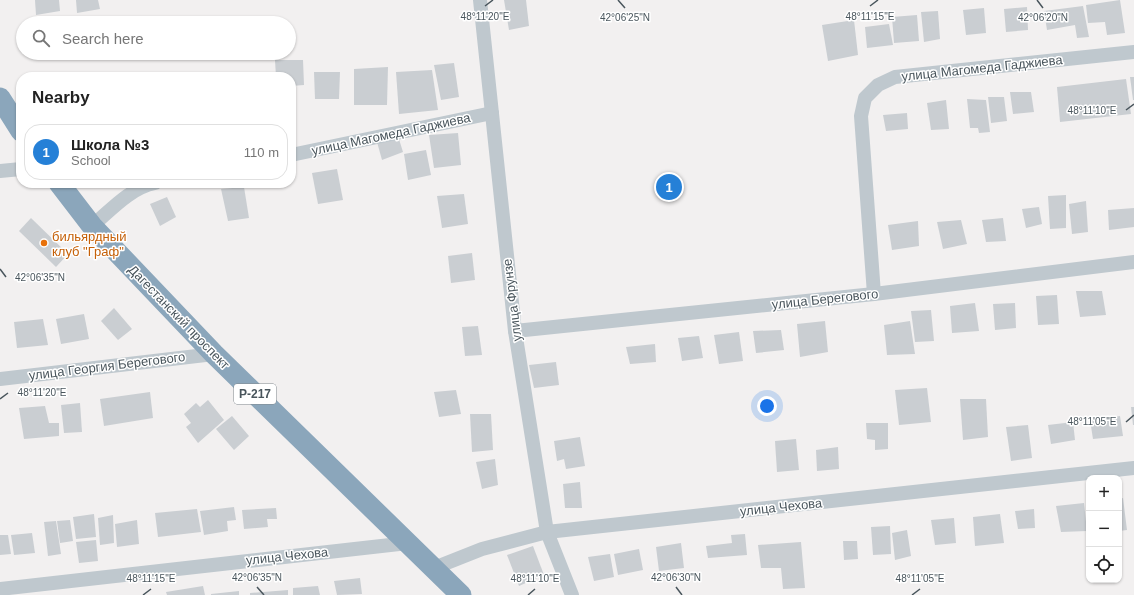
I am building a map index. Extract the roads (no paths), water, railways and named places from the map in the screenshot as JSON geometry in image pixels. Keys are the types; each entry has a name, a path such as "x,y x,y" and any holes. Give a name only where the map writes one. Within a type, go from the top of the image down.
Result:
{"highway":[{"path":"0,98 16,122"},
{"name":"Дагестанский проспект","path":"63,188 92,226 214,354 461,595"}],"street":[{"name":"улица Фрунзе","path":"480,0 515,331 547,532 572,595"},
{"name":"улица Магомеда Гаджиева","path":"874,294 861,116 865,98 878,85 895,77 1134,52"},
{"name":"улица Магомеда Гаджиева","path":"296,154 492,113"},
{"path":"0,172 16,170"},
{"path":"92,226 126,197 140,188"},
{"name":"улица Берегового","path":"515,331 874,294 1134,262"},
{"name":"улица Георгия Берегового","path":"0,379 214,354"},
{"name":"улица Чехова","path":"434,568 482,549 547,532 1134,468"},
{"name":"улица Чехова","path":"0,589 408,543"}],"place":[{"name":"Школа №3","path":"669,187"},
{"name":"бильярдный клуб \"Граф\"","path":"44,243"}]}
